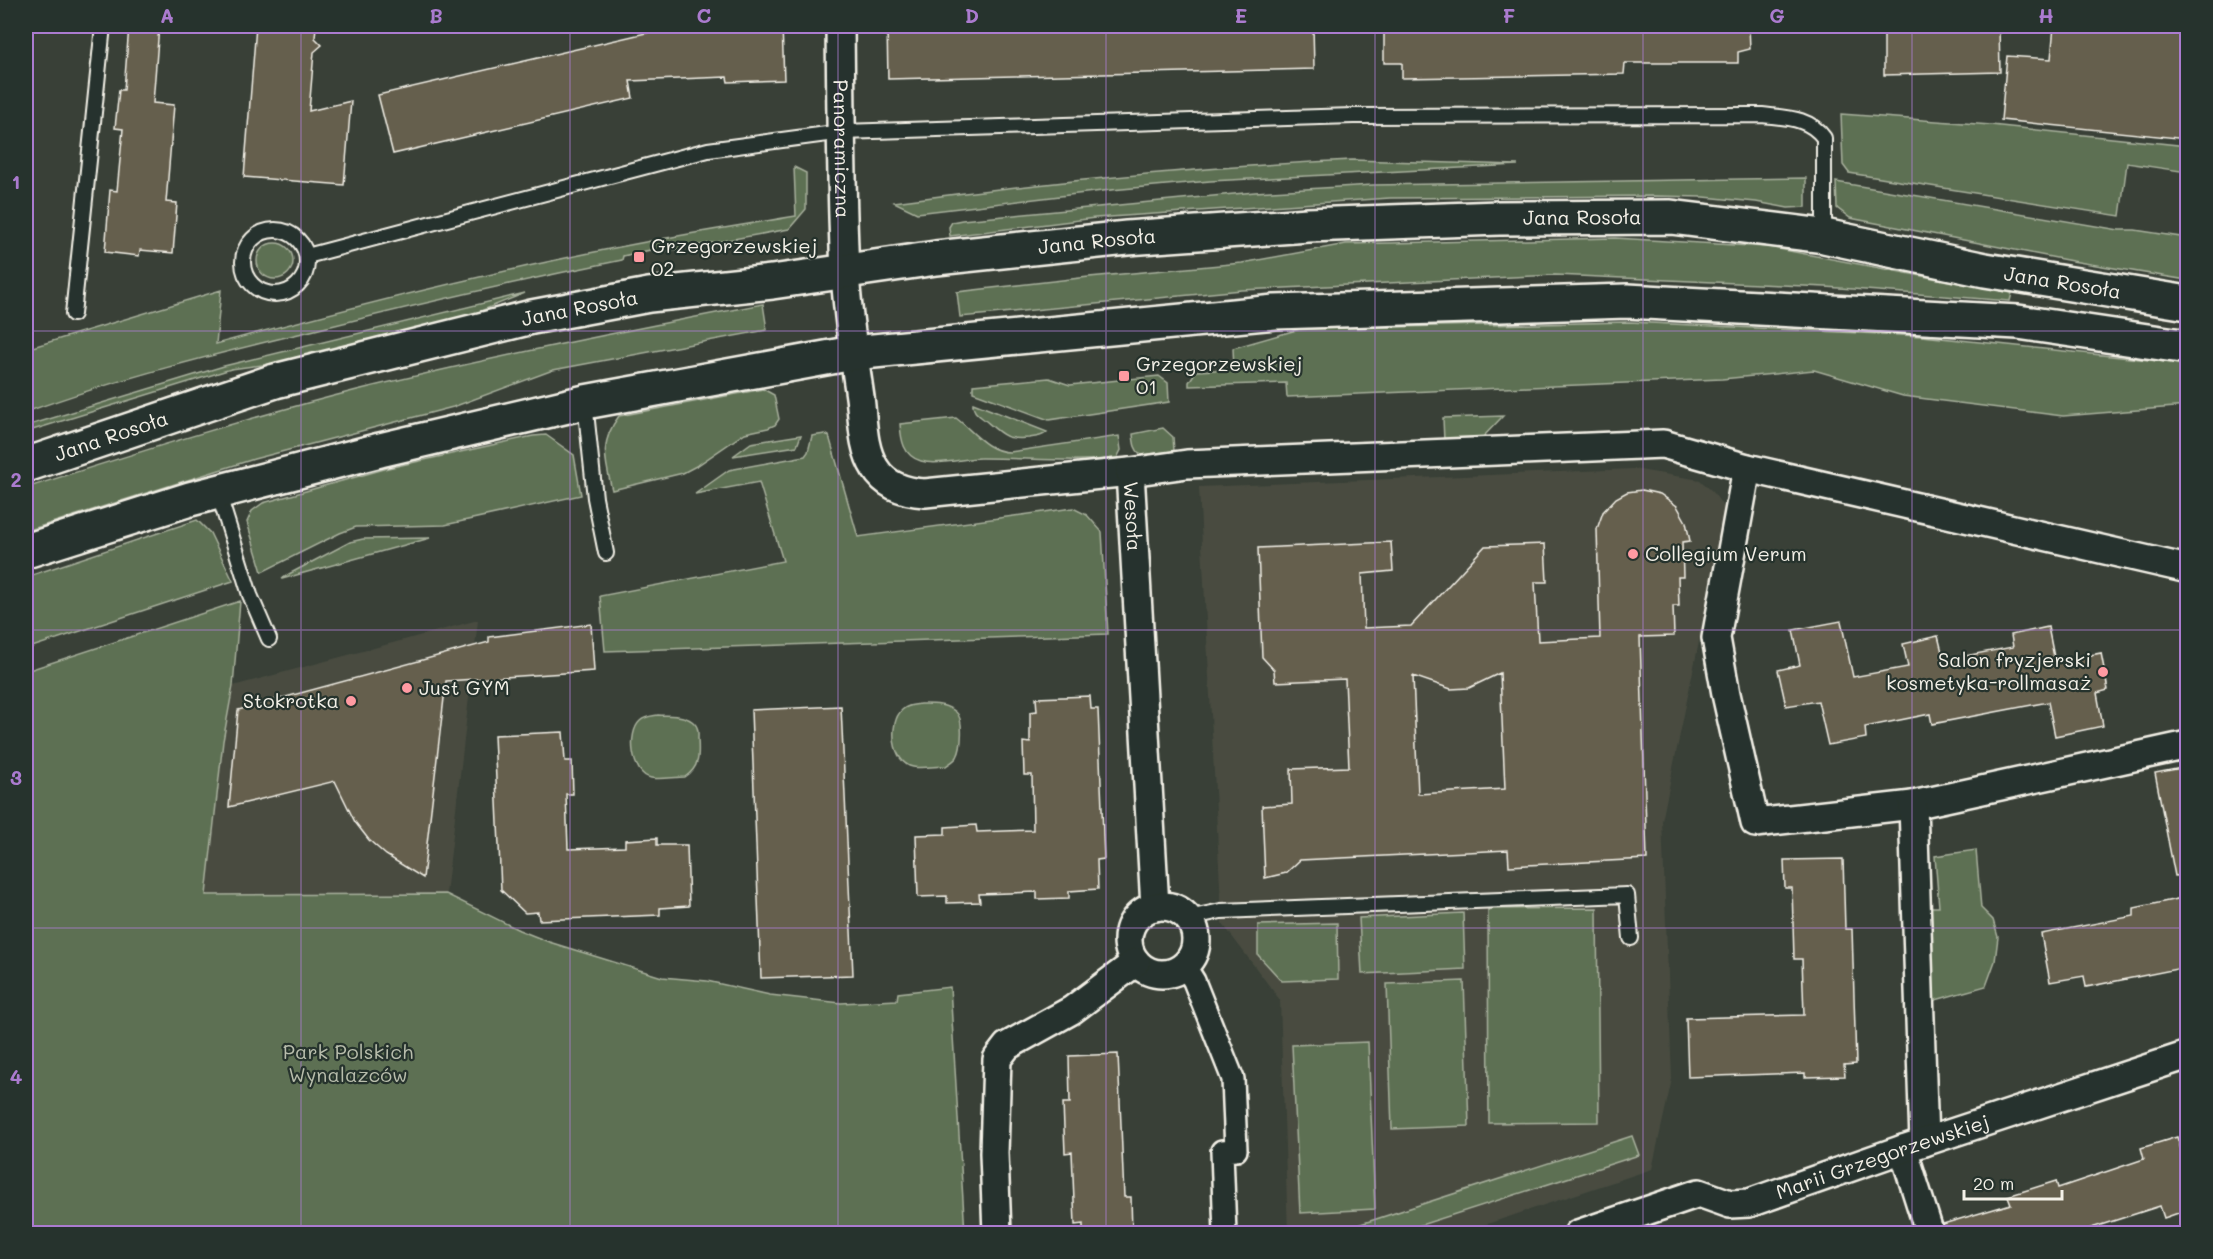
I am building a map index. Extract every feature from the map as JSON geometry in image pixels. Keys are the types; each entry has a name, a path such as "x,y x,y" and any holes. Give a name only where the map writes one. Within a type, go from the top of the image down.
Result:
{"main road":[{"name":"Jana Rosoła","path":"26,465 276,381 532,317 649,295 772,282 936,258 1127,238 1320,224 1499,218 1671,217 1824,236 1985,270 2187,303"},
{"path":"26,551 218,492 380,450 585,402 853,353 1275,312 1627,301 2018,322 2187,347"}],"street":[{"name":"Panoramiczna","path":"840,26 845,271 853,353"},
{"name":"Wesoła","path":"853,353 869,455 874,467 882,477 902,490 925,493 1130,472 1155,907"},
{"path":"1130,472 1187,464 1663,444 1747,468 2187,569"},
{"path":"1747,468 1716,638 1755,823 1913,805 2187,745"},
{"path":"1913,805 1914,1145 1930,1233"},
{"path":"1155,907 1173,908 1188,918 1194,930 1196,942 1192,954 1184,965 1173,972 1159,974 1146,970 1136,962 1129,949 1128,936 1133,922 1142,912 1155,907"},
{"path":"998,1233 994,1153 996,1059 1007,1046 1072,1010 1136,962"},
{"path":"1184,965 1194,981 1233,1079 1236,1150 1222,1151 1225,1233"},
{"name":"Marii Grzegorzewskiej","path":"1578,1233 1699,1193 1730,1204 1749,1203 1914,1145 2187,1055"}],"lane":[{"path":"73,315 103,26"},
{"path":"307,256 708,150 842,132 1353,116 1762,115 1803,120 1818,129 1824,138 1824,236"},
{"path":"275,230 296,237 307,256 307,267 303,278 286,292 275,294 264,292 255,286 248,278 244,267 244,256 255,237 275,230"},
{"path":"585,402 596,508 606,553"},
{"path":"218,492 250,595 269,639"},
{"path":"1188,918 1221,911 1627,895 1631,938"}],"shaded area":[{"path":"1633,469 1700,480 1713,492 1724,508 1724,521 1662,821 1672,1079 1652,1169 1460,1233 1288,1233 1280,1000 1222,923 1199,487"},
{"path":"478,620 446,894 206,895 223,741 233,686"}],"green space":[{"path":"1841,114 1991,125 2187,146 2187,172 2127,163 2120,216 1849,173 1843,165"},
{"path":"1352,160 1518,165 1210,181 1111,190 917,213 894,202 1123,176"},
{"path":"794,167 806,173 806,209 789,229 656,253 655,249 623,256 622,260 388,312 167,367 26,412 26,349 221,290 216,344 477,277 655,240 796,216"},
{"path":"1806,178 1806,207 1788,208 1704,197 1390,198 1095,218 950,236 949,227 952,222 962,220 1255,192 1373,185"},
{"path":"1836,182 2119,230 2135,230 2187,238 2187,280 2072,261 1850,218 1837,208"},
{"path":"1615,238 1768,247 2012,293 2010,301 1826,287 1555,275 1242,290 960,317 957,292 1242,263 1346,244"},
{"path":"275,243 288,248 293,261 288,274 275,279 262,274 257,261 262,248"},
{"path":"525,293 446,325 316,358 231,369 26,432 26,426 224,366"},
{"path":"763,304 767,330 553,370 453,407 254,459 26,531 26,488 150,449 274,412 407,378 559,344"},
{"path":"1629,322 1922,336 2187,364 2187,406 2063,416 1903,396 1814,370 1722,379 1287,397 1286,383 1189,386 1196,371 1234,369 1233,348 1300,329"},
{"path":"1159,376 1168,383 1169,402 1049,420 973,392 973,385 1049,378 1070,385"},
{"path":"763,389 774,395 779,419 775,425 745,433 683,473 612,490 605,452 608,435 619,416"},
{"path":"973,403 1047,432 1041,436 1029,438 1005,436 977,413"},
{"path":"1503,416 1481,439 1444,441 1443,418"},
{"path":"956,418 987,445 1002,451 1010,452 1119,436 1121,450 1117,458 1066,460 981,458 935,463 915,459 907,451 902,441 900,424"},
{"path":"1163,428 1173,437 1174,451 1141,455 1134,443 1133,434"},
{"path":"825,434 829,436 858,537 1073,508 1087,515 1102,532 1108,634 605,651 600,596 783,561 759,482 695,494 729,470 805,456 812,436"},
{"path":"546,435 574,455 581,495 445,525 356,527 262,572 247,522 252,511 263,503 388,468"},
{"path":"801,435 797,446 733,456 751,443"},
{"path":"197,520 210,533 233,581 26,649 26,577"},
{"path":"430,538 282,579 350,542 363,539"},
{"name":"Park Polskich Wynalazców","path":"240,601 233,686 223,741 206,895 446,894 549,942 662,977 707,981 770,995 841,1003 897,1000 898,993 950,987 965,1233 26,1233 26,671"},
{"path":"920,704 943,706 959,715 961,740 959,753 946,766 913,767 900,758 897,751 894,733 898,716 906,707"},
{"path":"658,715 683,717 697,727 696,765 685,777 651,778 644,775 635,761 632,743 636,727 644,718"},
{"path":"1976,850 1981,908 1993,920 1998,937 1995,961 1986,986 1932,1001 1930,907 1939,907 1935,856"},
{"path":"1597,908 1599,1122 1489,1123 1488,909"},
{"path":"1463,913 1465,969 1362,974 1359,918"},
{"path":"1337,923 1338,979 1282,981 1258,955 1258,925"},
{"path":"1464,981 1469,1126 1392,1129 1387,984"},
{"path":"1368,1042 1375,1209 1300,1213 1292,1045"},
{"path":"1632,1136 1639,1155 1396,1233 1333,1233"}],"building":[{"path":"129,26 159,26 153,103 174,105 166,202 177,203 173,253 140,250 139,256 105,252 110,190 117,191 123,129 115,128 119,90 124,90"},
{"path":"256,26 316,26 315,38 322,45 314,52 309,111 351,101 344,185 244,177"},
{"path":"676,26 782,26 784,80 728,82 727,77 630,81 633,98 393,154 378,95"},
{"path":"887,26 1313,26 1314,69 888,79"},
{"path":"1384,26 1749,26 1750,49 1738,52 1738,63 1625,63 1624,74 1402,78 1402,63 1384,63"},
{"path":"1884,26 1999,26 2000,72 1884,75"},
{"path":"2054,26 2092,26 2187,35 2187,139 2001,120 2007,56 2051,59"},
{"path":"1642,490 1660,494 1677,506 1686,522 1690,541 1682,542 1683,577 1678,577 1679,606 1673,606 1674,636 1640,637 1647,859 1509,866 1508,850 1300,860 1286,873 1265,878 1262,806 1292,804 1291,769 1349,767 1345,679 1275,682 1274,670 1262,657 1258,548 1391,542 1393,571 1362,574 1364,628 1411,626 1485,546 1545,544 1547,582 1535,582 1538,641 1600,638 1597,529 1603,512 1616,498 1627,492","holes":["1500,673 1505,789 1418,794 1413,676 1451,689 1469,688"]},
{"path":"1841,621 1853,677 1908,667 1903,644 1938,636 1944,660 2013,647 2011,635 2048,627 2055,662 2101,653 2108,690 2097,693 2103,726 2055,736 2048,702 1932,724 1930,714 1865,727 1866,738 1828,745 1818,701 1786,706 1778,670 1800,665 1793,630"},
{"path":"591,624 594,671 446,681 423,878 386,855 369,840 355,822 335,781 229,807 238,710 489,642 489,637"},
{"path":"1090,696 1091,709 1098,709 1104,859 1097,860 1098,889 1069,891 1069,898 1037,899 1037,892 979,894 980,902 947,903 947,896 918,897 916,835 945,834 945,827 976,825 977,832 1033,830 1032,775 1024,775 1023,742 1030,743 1030,712 1037,711 1036,698"},
{"path":"841,706 853,975 761,978 751,710"},
{"path":"563,732 565,761 572,761 573,794 566,794 568,849 625,847 625,840 657,838 657,845 687,845 689,906 660,908 660,915 539,920 538,912 525,913 501,890 494,735"},
{"path":"2187,767 2187,875 2175,876 2155,773"},
{"path":"1843,859 1845,929 1852,929 1856,1064 1844,1065 1845,1076 1805,1077 1805,1073 1688,1077 1686,1018 1804,1015 1802,959 1794,959 1792,888 1785,888 1784,860"},
{"path":"2187,897 2187,967 2086,987 2084,976 2050,982 2041,934 2134,916 2134,908"},
{"path":"1118,1054 1124,1197 1131,1197 1132,1233 1083,1233 1083,1224 1075,1225 1072,1152 1065,1153 1063,1103 1070,1103 1069,1056"},
{"path":"2177,1137 2187,1169 2187,1210 2164,1218 2160,1206 2076,1233 1945,1233 1943,1224 2011,1204 2008,1196 2056,1181 2058,1188 2144,1159 2141,1148"}],"place":[{"name":"Grzegorzewskiej 02","path":"639,257"},
{"name":"Grzegorzewskiej 01","path":"1124,376"},
{"name":"Collegium Verum","path":"1633,554"},
{"name":"Salon fryzjerski kosmetyka-rollmasaż","path":"2103,672"},
{"name":"Just GYM","path":"407,688"},
{"name":"Stokrotka","path":"351,701"}]}
